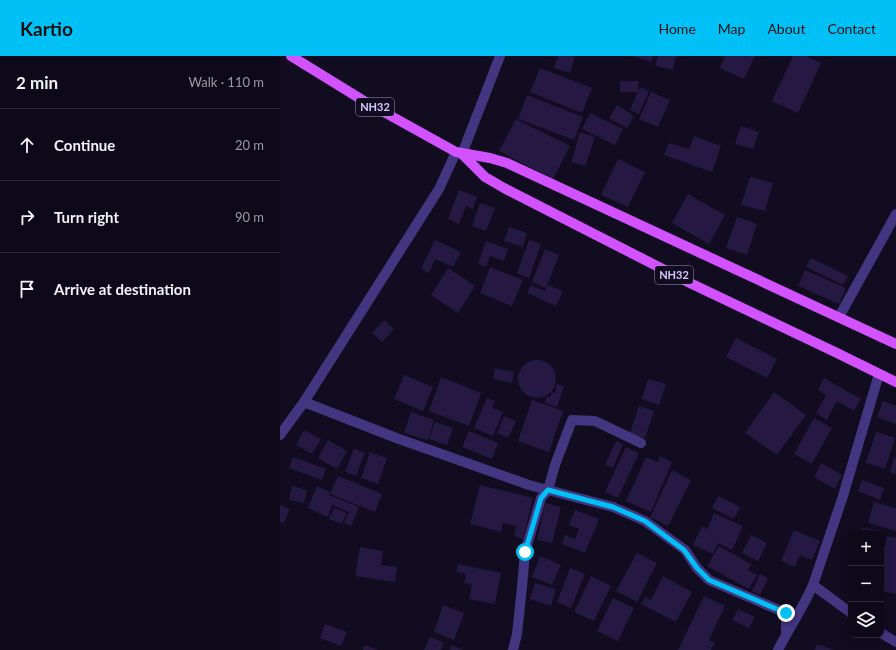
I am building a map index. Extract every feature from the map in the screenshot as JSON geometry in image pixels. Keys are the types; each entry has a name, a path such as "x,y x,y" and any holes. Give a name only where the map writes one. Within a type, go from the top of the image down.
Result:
{"main road":[{"name":"NH32","path":"291,56 364,101 459,153 485,177 504,188 692,284 896,382"},
{"name":"NH32","path":"459,153 490,158 507,163 896,344"}],"street":[{"path":"280,436 304,402 439,189 459,153 500,56"},
{"path":"838,317 896,214"},
{"path":"778,650 813,585 843,496 879,374"},
{"path":"304,402 406,441 529,485 613,507 645,521 684,550 697,568 709,580 786,613 786,633"},
{"path":"513,650 518,626 525,552 541,498 548,490 555,465 572,420 595,421 641,443"},
{"path":"813,585 848,611"},
{"path":"884,635 896,642"}],"building":[{"path":"558,56 575,56 570,73 554,68"},
{"path":"632,56 653,56 651,62"},
{"path":"658,56 676,56 673,70 655,66"},
{"path":"725,56 755,56 744,79 720,68"},
{"path":"793,56 806,56 821,63 798,113 772,101"},
{"path":"540,68 592,88 582,113 530,92"},
{"path":"620,81 638,81 638,92 620,92"},
{"path":"640,87 649,91 639,114 630,110"},
{"path":"651,92 670,100 658,127 639,119"},
{"path":"527,95 583,117 574,140 518,119"},
{"path":"617,105 634,116 627,128 609,118"},
{"path":"590,113 623,129 615,145 582,129"},
{"path":"516,119 570,146 553,179 499,151"},
{"path":"741,126 759,132 753,149 735,144"},
{"path":"580,132 595,137 585,166 571,162"},
{"path":"694,136 721,146 712,172 664,155 669,143 689,149"},
{"path":"618,159 645,172 628,207 601,195"},
{"path":"750,177 773,183 765,211 741,205"},
{"path":"459,190 477,197 473,209 466,206 459,224 448,219"},
{"path":"688,194 725,215 709,244 672,223"},
{"path":"480,203 495,208 486,231 472,226"},
{"path":"737,217 757,224 747,255 726,248"},
{"path":"509,227 527,233 523,247 504,241"},
{"path":"435,240 461,252 453,267 435,259 429,273 421,269"},
{"path":"529,240 541,244 529,278 517,273"},
{"path":"486,241 508,249 504,261 490,256 486,267 478,264"},
{"path":"545,249 559,255 546,288 532,282"},
{"path":"811,258 848,276 843,285 806,267"},
{"path":"490,267 523,280 512,306 480,293"},
{"path":"448,268 475,286 458,313 431,295"},
{"path":"805,270 846,288 839,304 798,286"},
{"path":"531,285 545,291 548,285 563,291 556,306 527,293"},
{"path":"384,320 394,329 382,342 372,333"},
{"path":"736,338 777,359 767,378 726,357"},
{"path":"533,360 541,360 548,363 553,368 556,379 553,390 548,395 541,398 533,398 526,395 521,390 518,383 518,375 521,368 526,363"},
{"path":"495,368 514,372 512,383 493,379"},
{"path":"404,375 433,387 423,411 394,399"},
{"path":"441,377 481,393 469,426 429,411"},
{"path":"824,378 861,399 854,411 837,401 827,420 816,413 826,395 818,390"},
{"path":"648,379 666,384 659,405 642,399"},
{"path":"557,384 564,386 557,407 545,403 547,396 550,397 552,392 555,393"},
{"path":"774,392 806,415 777,455 745,433"},
{"path":"487,398 495,401 492,408 503,412 493,436 474,428"},
{"path":"532,400 563,411 549,452 518,441"},
{"path":"883,401 896,406 896,424 877,417"},
{"path":"639,406 654,411 645,438 630,433"},
{"path":"411,412 434,420 428,440 404,433"},
{"path":"504,416 516,421 508,438 497,433"},
{"path":"814,418 832,428 812,464 794,454"},
{"path":"435,422 453,428 447,445 429,439"},
{"path":"304,430 321,439 312,454 296,445"},
{"path":"469,431 498,443 492,459 462,447"},
{"path":"876,432 895,438 885,469 866,463"},
{"path":"328,440 347,451 337,469 318,458"},
{"path":"616,441 623,444 613,468 605,465"},
{"path":"626,447 639,453 618,498 605,492"},
{"path":"354,449 365,453 356,476 345,472"},
{"path":"370,452 387,458 378,484 361,478"},
{"path":"660,456 672,462 651,512 626,501 646,457 658,462"},
{"path":"293,457 326,469 322,480 289,468"},
{"path":"894,457 896,458 896,474 890,473"},
{"path":"821,463 842,475 835,489 814,477"},
{"path":"672,470 691,480 668,526 650,517"},
{"path":"338,476 382,494 375,512 330,494"},
{"path":"862,480 884,488 880,500 858,491"},
{"path":"480,485 533,498 523,539 514,536 516,526 503,523 501,532 470,524"},
{"path":"292,486 307,490 304,503 289,500"},
{"path":"317,486 330,492 329,495 359,507 351,526 344,523 349,512 332,505 328,517 308,508"},
{"path":"718,496 740,507 734,519 712,508"},
{"path":"874,502 896,508 896,531 868,523"},
{"path":"545,503 561,507 552,543 537,540"},
{"path":"280,505 290,509 284,523 280,522"},
{"path":"334,508 347,513 342,524 329,519"},
{"path":"575,510 599,519 585,553 562,544 565,535 575,539 579,529 569,525"},
{"path":"714,513 743,526 732,550 718,543 713,554 693,545 702,526 707,529"},
{"path":"862,528 881,530 862,530"},
{"path":"794,530 820,541 812,560 800,555 795,567 781,561"},
{"path":"751,535 767,543 758,561 742,553"},
{"path":"887,536 896,538 896,594 884,592 885,547"},
{"path":"719,546 751,564 748,570 757,575 749,589 707,566"},
{"path":"360,547 383,551 381,565 397,567 395,582 355,576"},
{"path":"637,553 657,563 637,602 616,591"},
{"path":"540,556 561,565 552,585 532,577"},
{"path":"458,564 501,573 495,604 469,599 472,585 464,583 466,574 456,572"},
{"path":"570,568 585,574 571,608 557,602"},
{"path":"760,574 768,578 760,595 752,591"},
{"path":"591,576 611,586 594,621 574,612"},
{"path":"663,576 692,592 676,622 641,604 645,597 651,600"},
{"path":"535,583 556,589 551,606 530,599"},
{"path":"704,596 725,606 709,640 715,643 711,650 678,650"},
{"path":"613,598 634,608 618,641 597,631"},
{"path":"443,605 464,613 454,640 434,632"},
{"path":"738,609 755,617 749,628 732,620"},
{"path":"325,624 347,632 341,646 320,638"},
{"path":"430,637 444,643 441,650 424,650"},
{"path":"817,644 834,650 815,650"},
{"path":"364,645 379,650 363,650"},
{"path":"452,645 463,650 450,650"}],"route":[{"path":"525,552 541,498 548,490 613,507 645,521 684,550 697,568 709,580 786,613"}]}
